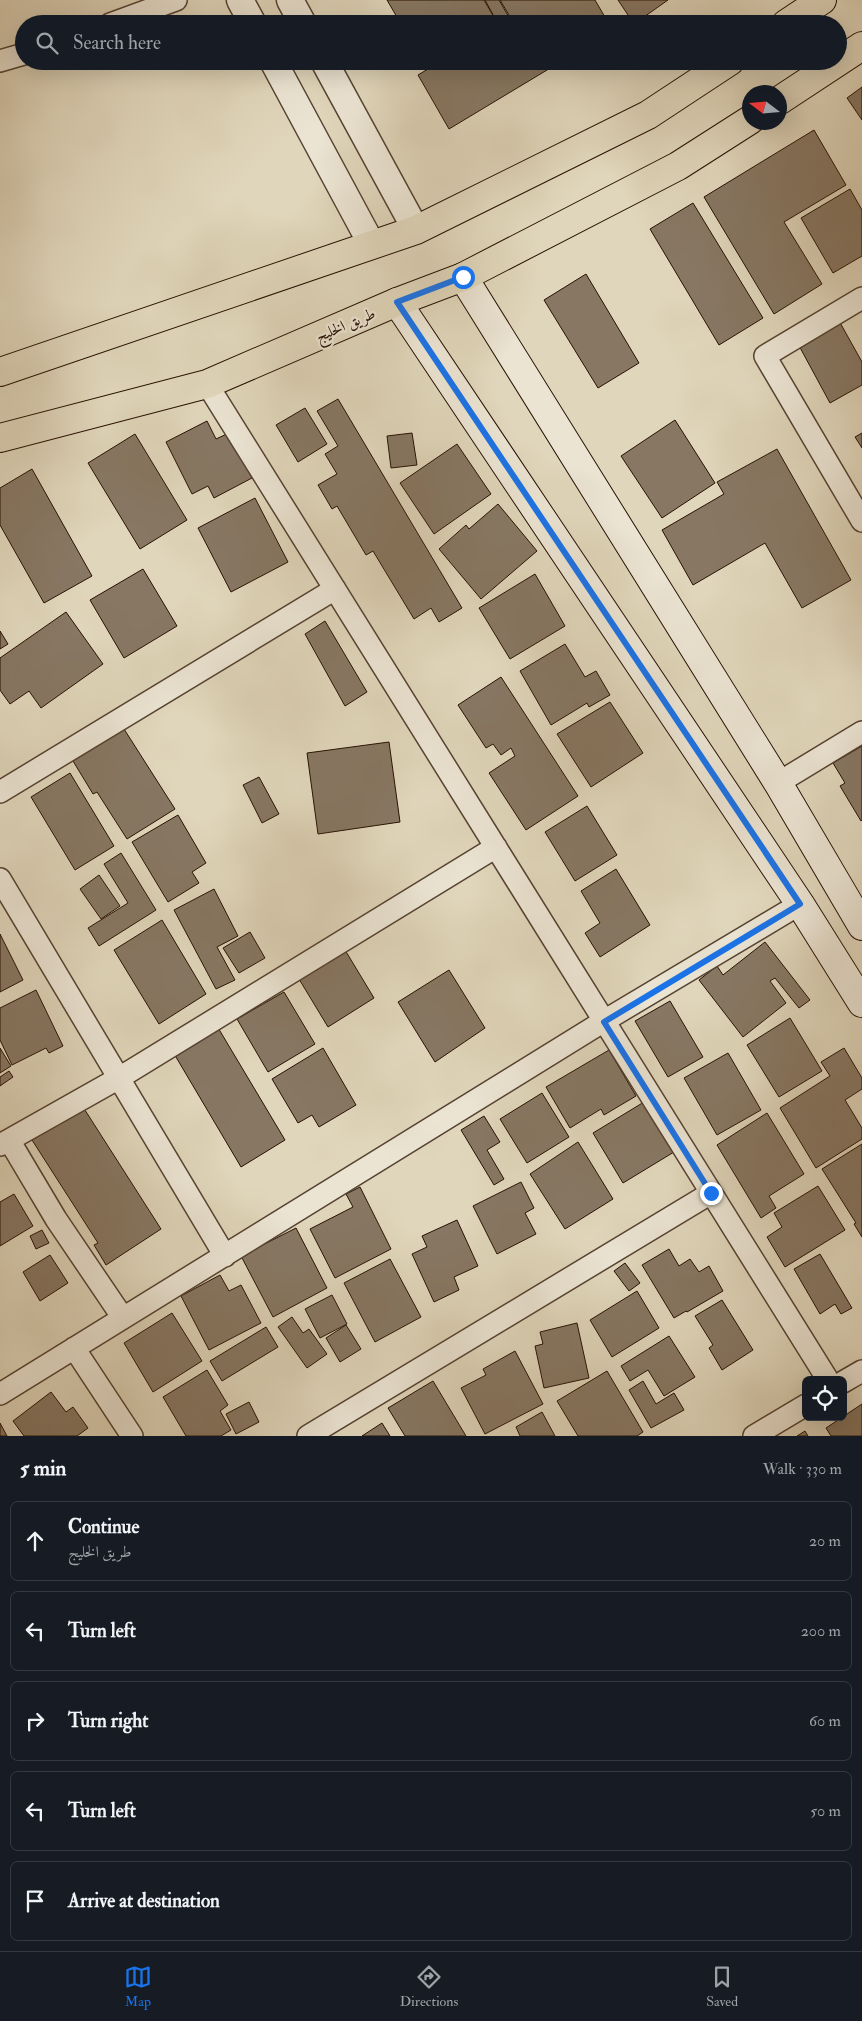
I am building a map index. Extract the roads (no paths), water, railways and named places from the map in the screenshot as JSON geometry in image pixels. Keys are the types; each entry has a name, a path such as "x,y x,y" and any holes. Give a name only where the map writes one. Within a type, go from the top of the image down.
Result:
{"main road":[{"path":"800,15 822,0"},
{"path":"847,56 862,46"},
{"path":"0,372 416,230 648,115 716,70"},
{"path":"787,95 826,70"},
{"name":"طريق الخليج","path":"0,438 207,384 397,302 463,277 678,166 742,125"},
{"path":"463,277 778,783 862,926"},
{"path":"397,302 800,904 862,1003"}],"street":[{"path":"135,15 176,0"},
{"path":"240,0 248,15"},
{"path":"290,0 298,15"},
{"path":"0,61 15,57"},
{"path":"278,70 372,245"},
{"path":"329,70 416,230"},
{"path":"862,298 765,356 862,521"},
{"path":"207,384 825,1376"},
{"path":"0,792 335,589"},
{"path":"778,783 862,732"},
{"path":"123,1318 4,1143 119,1078 496,847"},
{"path":"0,879 225,1256"},
{"path":"0,1394 604,1022 800,904"},
{"path":"308,1436 711,1193"},
{"path":"74,1348 132,1436"},
{"path":"847,1380 862,1371"},
{"path":"754,1436 802,1407"}]}
